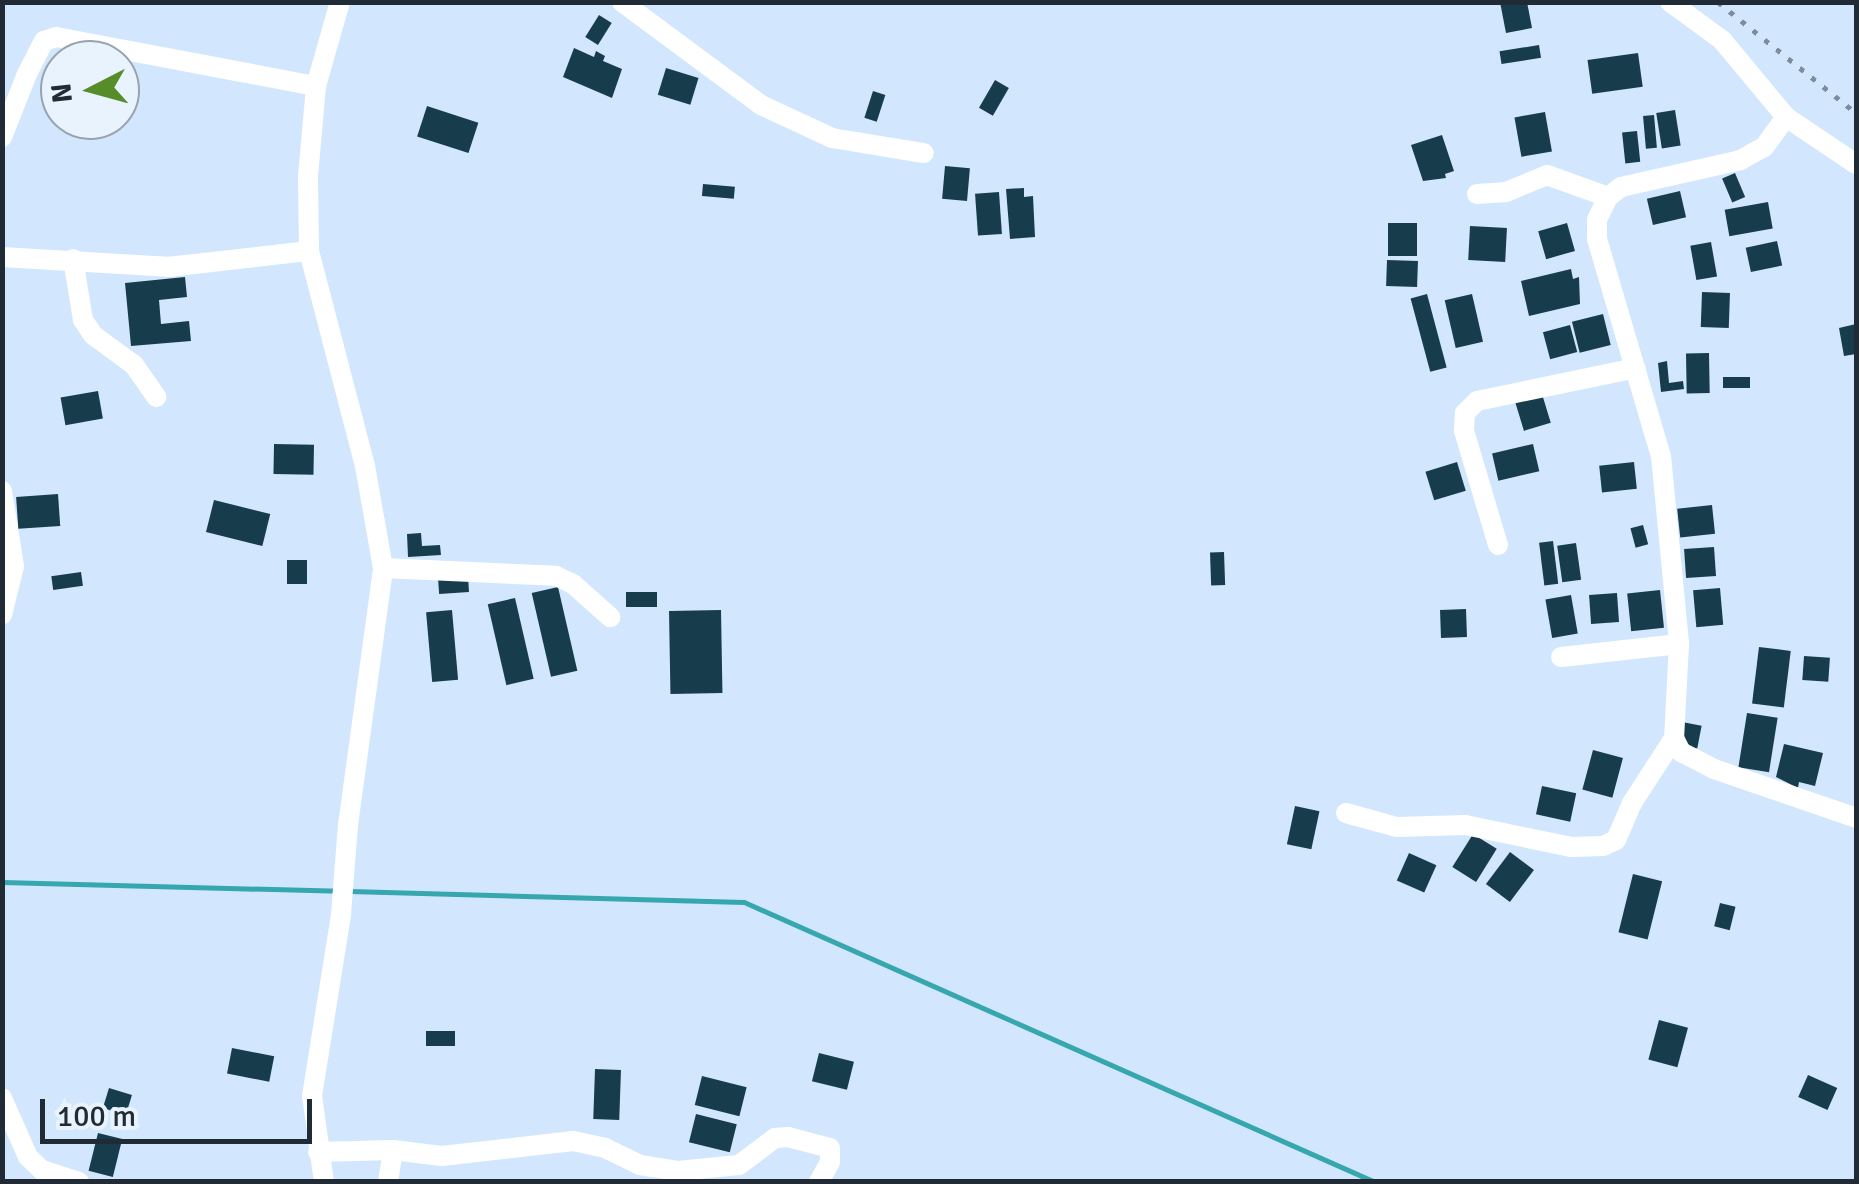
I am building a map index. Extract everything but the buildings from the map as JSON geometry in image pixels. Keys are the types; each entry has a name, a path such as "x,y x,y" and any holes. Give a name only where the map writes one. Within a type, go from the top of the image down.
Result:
{"street":[{"path":"324,1182 312,1096 341,912 383,568 365,466 309,251 308,176 316,86 340,2"},
{"path":"622,2 761,105 832,138 924,153"},
{"path":"1670,2 1722,40 1786,117 1856,164"},
{"path":"2,137 44,41 56,37 316,86"},
{"path":"1786,117 1764,147 1742,160 1637,181 1608,197 1597,220 1597,240 1661,456 1678,644 1674,738 1681,752 1714,769 1856,818"},
{"path":"1477,194 1506,192 1547,176 1608,197"},
{"path":"2,256 168,267 309,251"},
{"path":"73,260 83,320 94,335 134,365 156,397"},
{"path":"1498,545 1464,431 1465,412 1477,401 1636,368"},
{"path":"2,491 14,566 2,615"},
{"path":"383,568 556,576 573,584 610,617"},
{"path":"1561,657 1678,644"},
{"path":"1346,814 1397,827 1465,824 1571,847 1603,846 1616,840 1632,803 1674,738"},
{"path":"2,1098 28,1158 42,1170 79,1182"},
{"path":"318,1152 392,1150 442,1156 572,1140 605,1148 640,1165 678,1171 739,1164 775,1138 788,1136 830,1148 830,1162 819,1182"},
{"path":"388,1182 392,1150"}],"waterway":[{"path":"2,882 339,891"},
{"path":"350,891 744,902 1375,1182"}],"railway":[{"path":"1718,2 1856,113"}]}
